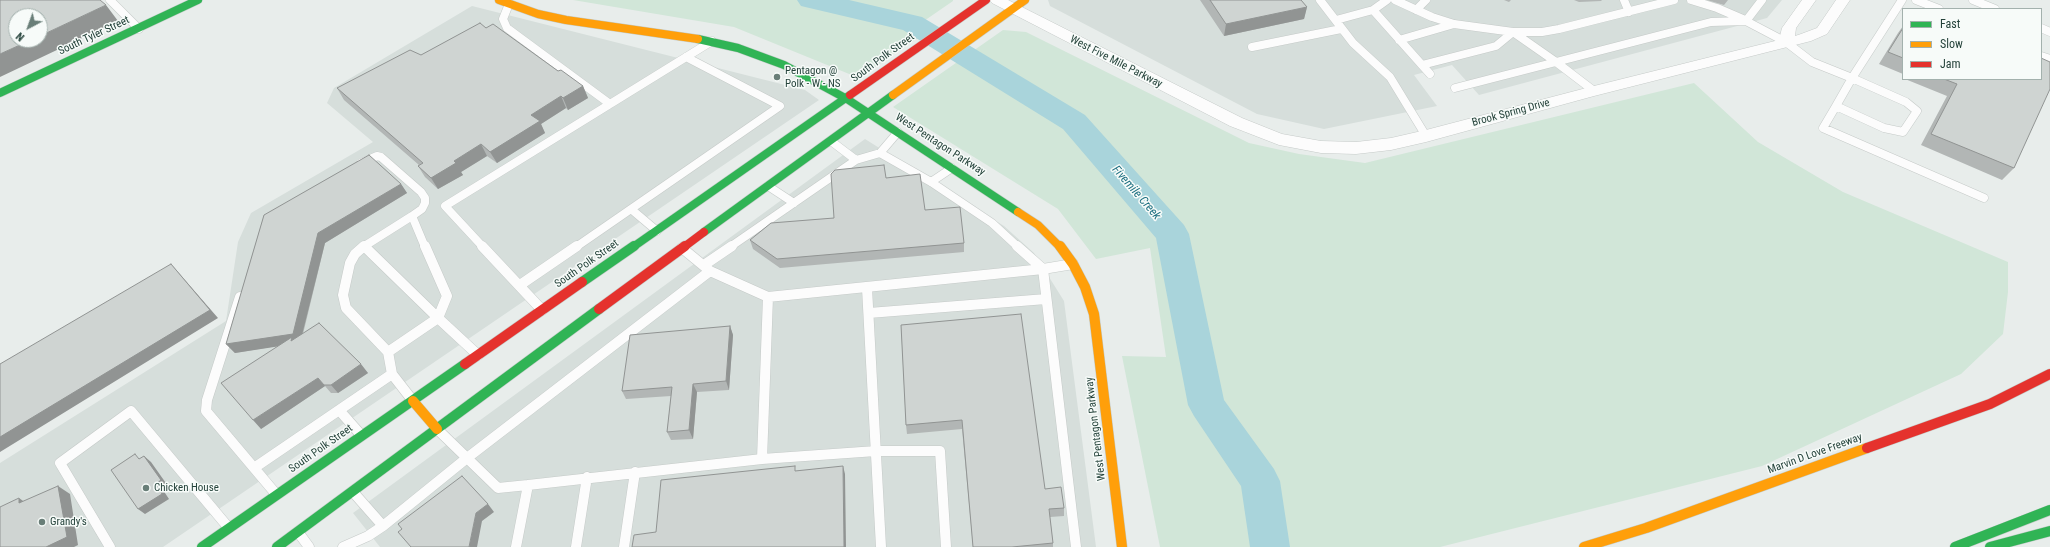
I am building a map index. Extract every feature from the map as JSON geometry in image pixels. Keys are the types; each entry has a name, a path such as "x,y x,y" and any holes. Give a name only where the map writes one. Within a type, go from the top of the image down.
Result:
{"main road":[{"name":"South Tyler Street","path":"0,93 198,0"},
{"name":"West Pentagon Parkway","path":"499,0 538,14 566,20 712,41 738,48 784,65 847,99 1038,225 1059,244 1073,264 1085,287 1094,314 1122,547"},
{"name":"South Polk Street","path":"202,547 542,310 660,233 986,0"},
{"path":"277,547 353,492 679,246 768,186 1025,0"},
{"name":"Marvin D Love Freeway","path":"1584,547 1646,528 1990,404 2050,374"},
{"path":"413,401 437,429"},
{"path":"1955,547 2050,510"},
{"path":"1990,547 2050,531"}],"street":[{"name":"West Five Mile Parkway","path":"997,0 1236,122"},
{"path":"1786,42 1789,28 1809,0"},
{"name":"Brook Spring Drive","path":"1236,122 1279,139 1321,147 1356,148 1391,144 1806,38 1822,31 1831,20 1843,0"}],"lane":[{"path":"110,0 139,29"},
{"path":"176,0 184,7"},
{"path":"1320,0 1336,20 1341,29 1390,76 1426,136"},
{"path":"1336,20 1373,10 1387,0"},
{"path":"1395,0 1432,17 1454,24 1513,32 1548,31 1629,12 1661,1 1674,0"},
{"path":"1416,10 1426,0"},
{"path":"1624,0 1629,12"},
{"path":"1691,0 1717,8 1746,21 1786,42 1812,62 1906,102 1917,111 1903,132 1884,128 1836,106"},
{"path":"1746,21 1762,0"},
{"path":"1902,0 1852,78 1823,128 1984,198"},
{"path":"1916,0 1936,8"},
{"path":"1973,0 1993,8"},
{"path":"509,4 503,19 507,28 610,104"},
{"path":"1373,10 1430,74"},
{"path":"1455,88 1711,22 1746,21"},
{"path":"1399,40 1454,24"},
{"path":"1252,47 1341,29"},
{"path":"1513,32 1594,91"},
{"path":"1422,65 1496,46 1513,32"},
{"path":"542,310 445,206 712,41"},
{"path":"520,285 780,106 686,57"},
{"path":"343,547 368,536 383,526 707,268 794,203 856,160 880,153 898,132"},
{"path":"831,141 856,160"},
{"path":"880,153 931,182 992,223 1043,269 1076,547"},
{"path":"350,169 377,156 385,159 421,192 425,198 426,203 422,209 364,246 355,254 350,263 343,295 343,302 346,308 388,352 392,374 413,401"},
{"path":"931,182 952,168"},
{"path":"768,186 794,203"},
{"path":"630,209 660,233"},
{"path":"388,352 438,318 446,296 412,216"},
{"path":"364,246 478,356"},
{"path":"679,246 707,268 768,297 1043,269 1073,264"},
{"path":"867,288 881,547"},
{"path":"243,289 207,400 206,411 276,495"},
{"path":"762,459 768,297"},
{"path":"868,313 1046,300"},
{"path":"254,468 392,374"},
{"path":"339,410 361,435"},
{"path":"110,547 60,463 131,411 229,528"},
{"path":"437,429 498,488 587,477 762,459 876,451 940,450 946,547"},
{"path":"624,547 635,472"},
{"path":"576,547 587,477"},
{"path":"516,547 528,485"},
{"path":"353,492 383,526"},
{"path":"298,532 309,547"}],"shaded area":[{"path":"1048,0 1782,0 1767,18 1479,95 1452,65 1414,75 1437,106 1324,129 1257,114 1050,6"},
{"path":"472,6 805,90 819,100 163,547 0,547 0,463 226,321 238,242 251,213 373,142 327,103 334,88"},
{"path":"865,139 1004,226 1034,253 1064,301 1096,547 380,547 353,513"}],"green space":[{"path":"573,0 953,1 908,32 922,35 859,78 734,27"},
{"path":"1003,30 1026,32 1249,143 1299,154 1365,163 1694,83 1758,142 1843,192 2008,262 2008,292 2003,334 1961,374 1762,466 1440,547 1160,547 1122,356 1166,357 1150,248 1096,259 1058,209 893,107"}],"building":[{"path":"0,0 100,0 106,5 48,32 48,8 8,8 8,48 13,48 0,54"},
{"path":"1210,0 1301,0 1307,7 1226,24"},
{"path":"480,23 486,28 493,24 558,71 561,70 583,86 563,98 561,96 531,115 540,121 490,152 481,144 454,161 456,163 431,178 418,166 423,163 337,88 410,50 421,55"},
{"path":"1902,30 1902,58 1888,52"},
{"path":"2042,58 2050,62 2050,89 2014,168 1931,134 1957,84 1947,80 2042,80"},
{"path":"369,155 401,184 318,233 293,334 226,344 264,215"},
{"path":"884,165 886,178 920,174 925,210 960,207 964,243 777,259 750,240 771,223 834,218 831,174 835,170"},
{"path":"171,264 210,310 0,437 0,364"},
{"path":"1021,314 1045,489 1061,487 1064,508 1049,509 1053,543 1012,547 973,547 962,420 906,425 901,325"},
{"path":"319,323 361,364 331,385 324,385 318,378 253,420 221,383 292,337 291,341"},
{"path":"730,326 726,381 693,384 689,430 667,432 672,387 622,391 630,335"},
{"name":"Chicken House","path":"135,454 139,459 144,456 161,480 156,484 162,494 138,509 111,470"},
{"path":"795,466 795,471 843,466 844,547 632,547 634,535 656,532 661,480"},
{"path":"462,476 488,504 476,513 469,547 411,547 398,532 402,529 398,524"},
{"name":"Grandy's","path":"58,486 67,537 46,547 0,547 0,507 19,498 19,503"}],"waterway":[{"name":"Fivemile Creek","path":"811,0 912,23 1074,122 1172,234 1207,405 1260,481 1270,547"}],"traffic: fast":[{"path":"0,93 198,0"},
{"path":"698,39 738,48 784,65 847,99 1018,212"},
{"path":"582,282 850,95"},
{"path":"704,232 893,95"},
{"path":"277,547 599,309"},
{"path":"202,547 465,364"},
{"path":"1955,547 2050,510"},
{"path":"1990,547 2050,531"}],"traffic: slow":[{"path":"499,0 538,14 566,20 698,39"},
{"path":"893,95 1025,0"},
{"path":"1018,212 1038,225 1059,245 1073,264 1085,287 1094,314 1122,547"},
{"path":"413,401 437,429"},
{"path":"1584,547 1646,528 1867,448"}],"traffic: jam":[{"path":"850,95 986,0"},
{"path":"599,309 704,232"},
{"path":"465,364 582,282"},
{"path":"1867,448 1990,404 2050,374"}],"place":[{"name":"Pentagon @ Polk - W - NS","path":"777,77"},
{"name":"Chicken House","path":"146,488"},
{"name":"Grandy's","path":"42,522"}]}
